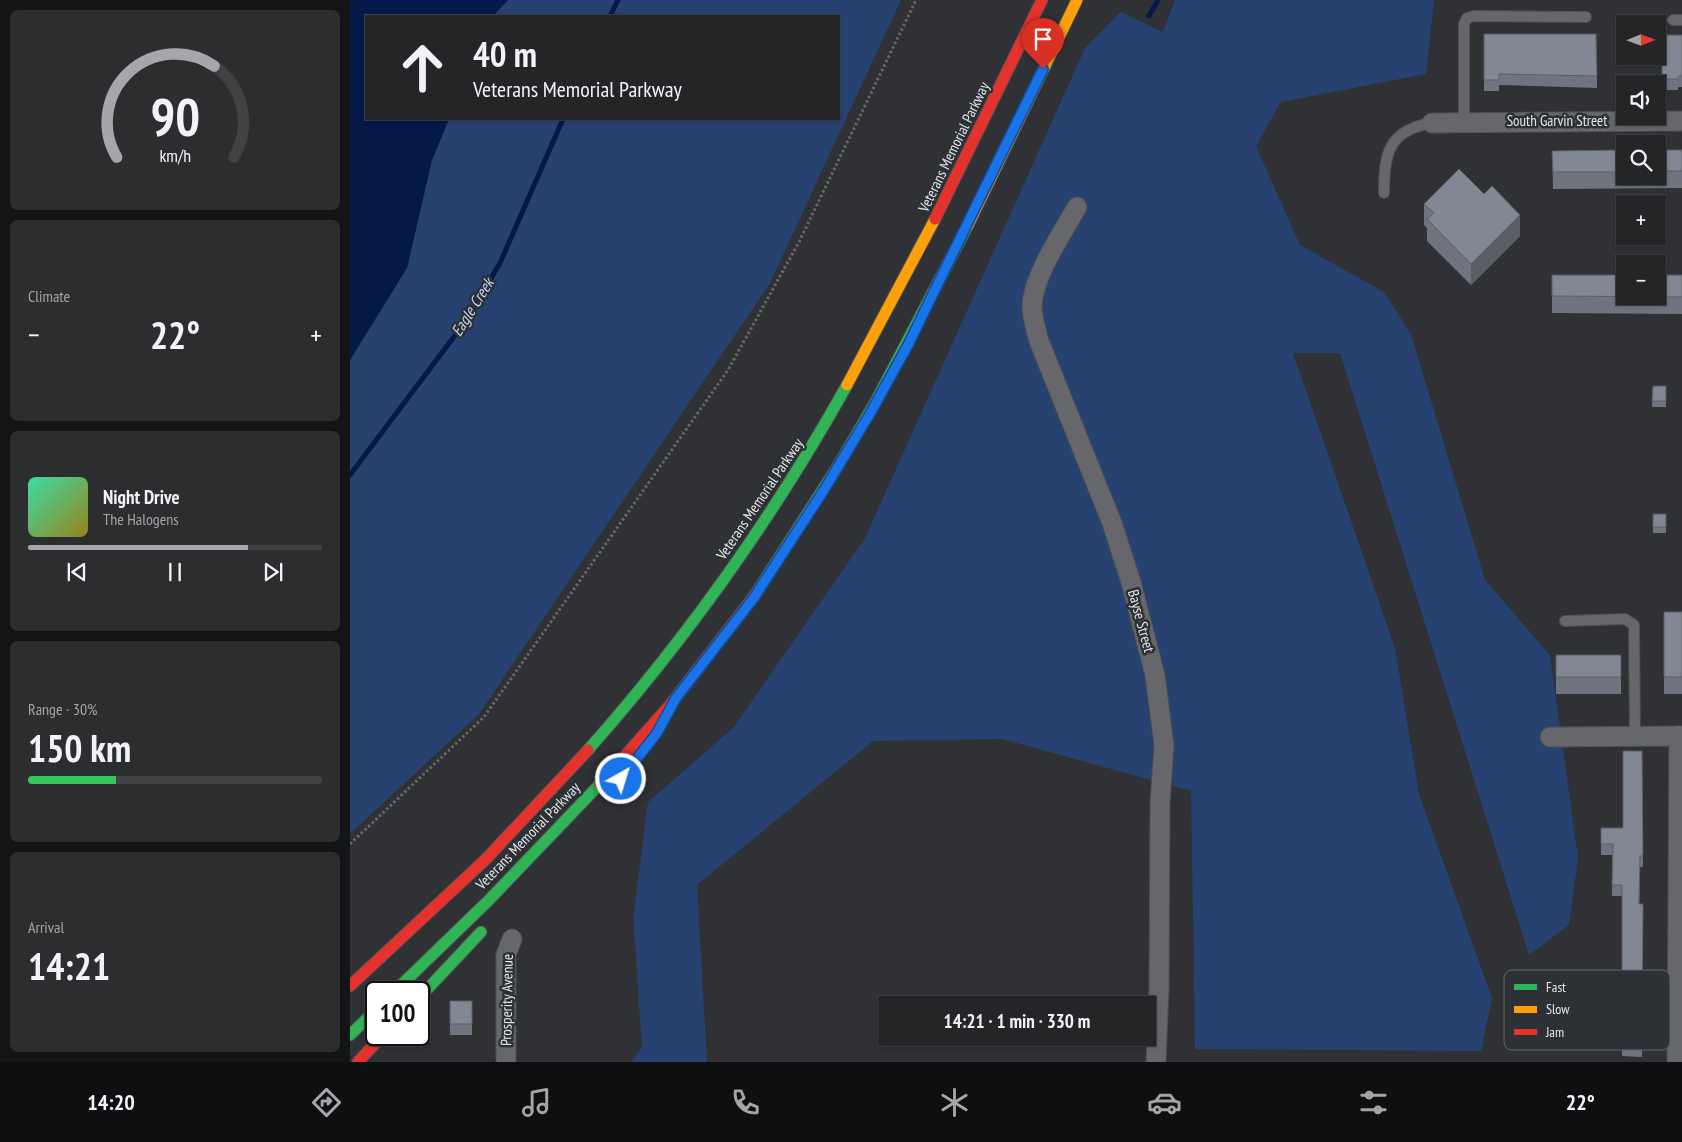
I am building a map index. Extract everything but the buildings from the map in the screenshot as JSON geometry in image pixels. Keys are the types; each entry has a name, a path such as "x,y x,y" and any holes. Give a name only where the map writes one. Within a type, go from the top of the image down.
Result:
{"highway":[{"name":"Veterans Memorial Parkway","path":"350,986 504,842 551,791 652,673 736,563 789,485 856,374 914,264 1042,0"},
{"name":"Veterans Memorial Parkway","path":"406,981 543,846 676,698 753,599 824,490 871,412 908,345 1077,0"},
{"path":"614,786 657,733 676,698"},
{"path":"430,986 491,921"},
{"path":"350,1035 365,1021"},
{"path":"358,1062 373,1046"}],"street":[{"name":"South Garvin Street","path":"1432,123 1682,121"},
{"name":"Bayse Street","path":"1077,207 1034,292 1033,319 1039,341 1112,524 1155,674 1164,745 1160,804 1159,989 1156,1062"},
{"path":"1550,736 1681,736 1676,1062"},
{"name":"Prosperity Avenue","path":"506,1062 506,955 512,939"}],"lane":[{"path":"1464,122 1464,24 1467,18 1474,16 1586,17"},
{"path":"1384,193 1384,164 1391,147 1401,133 1432,123"},
{"path":"1565,621 1625,619 1634,625 1635,736"}],"path":[{"path":"350,844 484,717 728,370 800,242 916,0"}],"shaded area":[{"path":"350,0 508,0 494,15 365,15 365,120 449,120 432,160 407,268 350,360"},
{"path":"508,0 901,0 770,283 479,714 350,834 350,360 407,268 432,160 449,120 840,120 840,15 494,15"},
{"path":"1175,0 1434,0 1426,74 1281,102 1256,146 1300,245 1384,292 1411,334 1485,580 1550,655 1578,858 1569,925 1529,955 1340,353 1293,353 1395,648 1419,794 1492,998 1481,1051 1195,1049 1191,791 1002,739 873,741 697,885 707,1062 632,1062 642,1046 633,918 648,802 734,727 865,538 1085,48 1120,12 1163,32"}],"waterway":[{"name":"Eagle Creek","path":"610,15 618,0"},
{"path":"1149,16 1158,0"},
{"name":"Eagle Creek","path":"350,475 465,322 500,263 563,120"}],"traffic: fast":[{"path":"755,595 838,466 876,401 968,225"},
{"path":"588,750 660,664 727,575 790,482 847,385"},
{"path":"405,981 489,900 600,784"},
{"path":"430,986 481,932"},
{"path":"350,1035 365,1021"}],"traffic: slow":[{"path":"968,225 1077,0"},
{"path":"847,385 935,219"}],"traffic: jam":[{"path":"935,219 1042,0"},
{"path":"600,784 670,705 755,595"},
{"path":"350,986 486,859 588,750"},
{"path":"358,1062 373,1046"}],"route":[{"path":"621,779 657,733 676,698 753,599 824,490 871,412 908,345 1043,69"}]}
